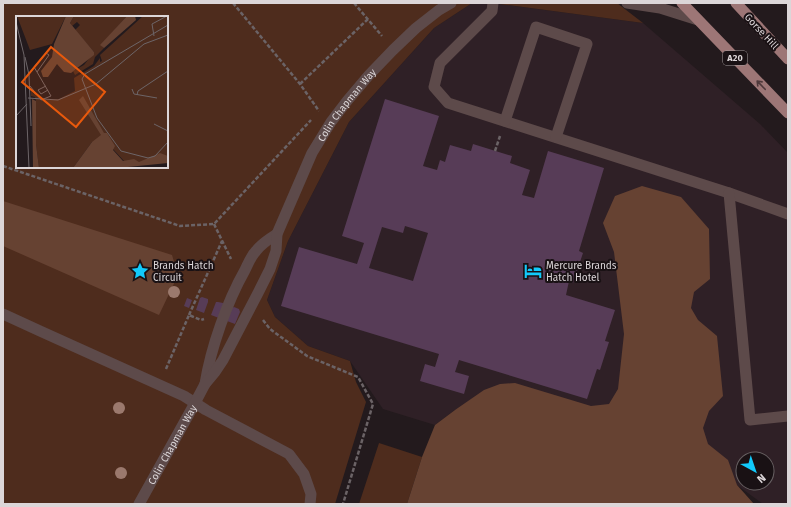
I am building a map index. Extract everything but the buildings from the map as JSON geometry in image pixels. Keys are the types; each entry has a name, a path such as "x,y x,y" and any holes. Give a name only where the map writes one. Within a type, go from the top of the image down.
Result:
{"main road":[{"name":"A20","path":"682,3 788,112"},
{"name":"Gorse Hill","path":"736,3 788,59"}],"lane":[{"name":"Colin Chapman Way","path":"138,504 205,384 223,360 253,303 272,263 276,251 277,234 312,153 331,122 369,75 393,50 416,28 439,10 451,3"},
{"path":"493,3 492,11 440,63 434,87 448,103 729,193 788,214"},
{"path":"627,3 660,8 698,20"},
{"path":"505,121 536,27 587,44 556,138"},
{"path":"729,193 750,420 788,416"},
{"name":"Colin Chapman Way","path":"205,384 207,371 223,319 240,278 254,252 264,242 277,234"},
{"path":"3,314 160,384 289,454 304,474 311,494 310,504"}],"path":[{"path":"233,3 300,84 319,111 331,122"},
{"path":"354,3 393,50"},
{"path":"300,84 368,19"},
{"path":"3,166 180,226 214,224 313,117"},
{"path":"214,224 240,278"},
{"path":"160,384 222,240"},
{"path":"228,265 230,258"},
{"path":"253,303 270,329 307,356 358,377 373,404 344,504"},
{"path":"189,315 201,320 205,318 207,314"}],"shaded area":[{"name":"Brands Hatch Circuit","path":"3,3 472,3 434,28 349,122 288,241 267,300 275,317 308,346 350,361 356,382 366,402 335,504 3,504"},
{"name":"Mercure Brands Hatch Hotel","path":"472,3 492,3 643,23 760,124 788,153 788,504 763,504 745,491 775,491 775,451 735,451 735,484 455,410 435,425 383,409 350,361 308,346 275,317 267,300 288,241 349,122 434,28"},
{"path":"492,3 617,3 643,23"},
{"path":"642,186 681,197 709,229 710,279 694,292 691,308 698,320 717,336 723,396 709,411 703,428 708,444 728,460 735,479 735,491 742,491 754,504 407,504 422,457 435,425 484,390 500,384 515,383 591,406 609,404 618,389 624,334 614,252 603,223 615,196"},
{"path":"3,201 172,255 178,275 159,315 3,246"},
{"path":"379,443 422,457 407,504 359,504"}],"place":[{"name":"Brands Hatch Circuit","path":"140,271"},
{"name":"Mercure Brands Hatch Hotel","path":"533,271"}]}
